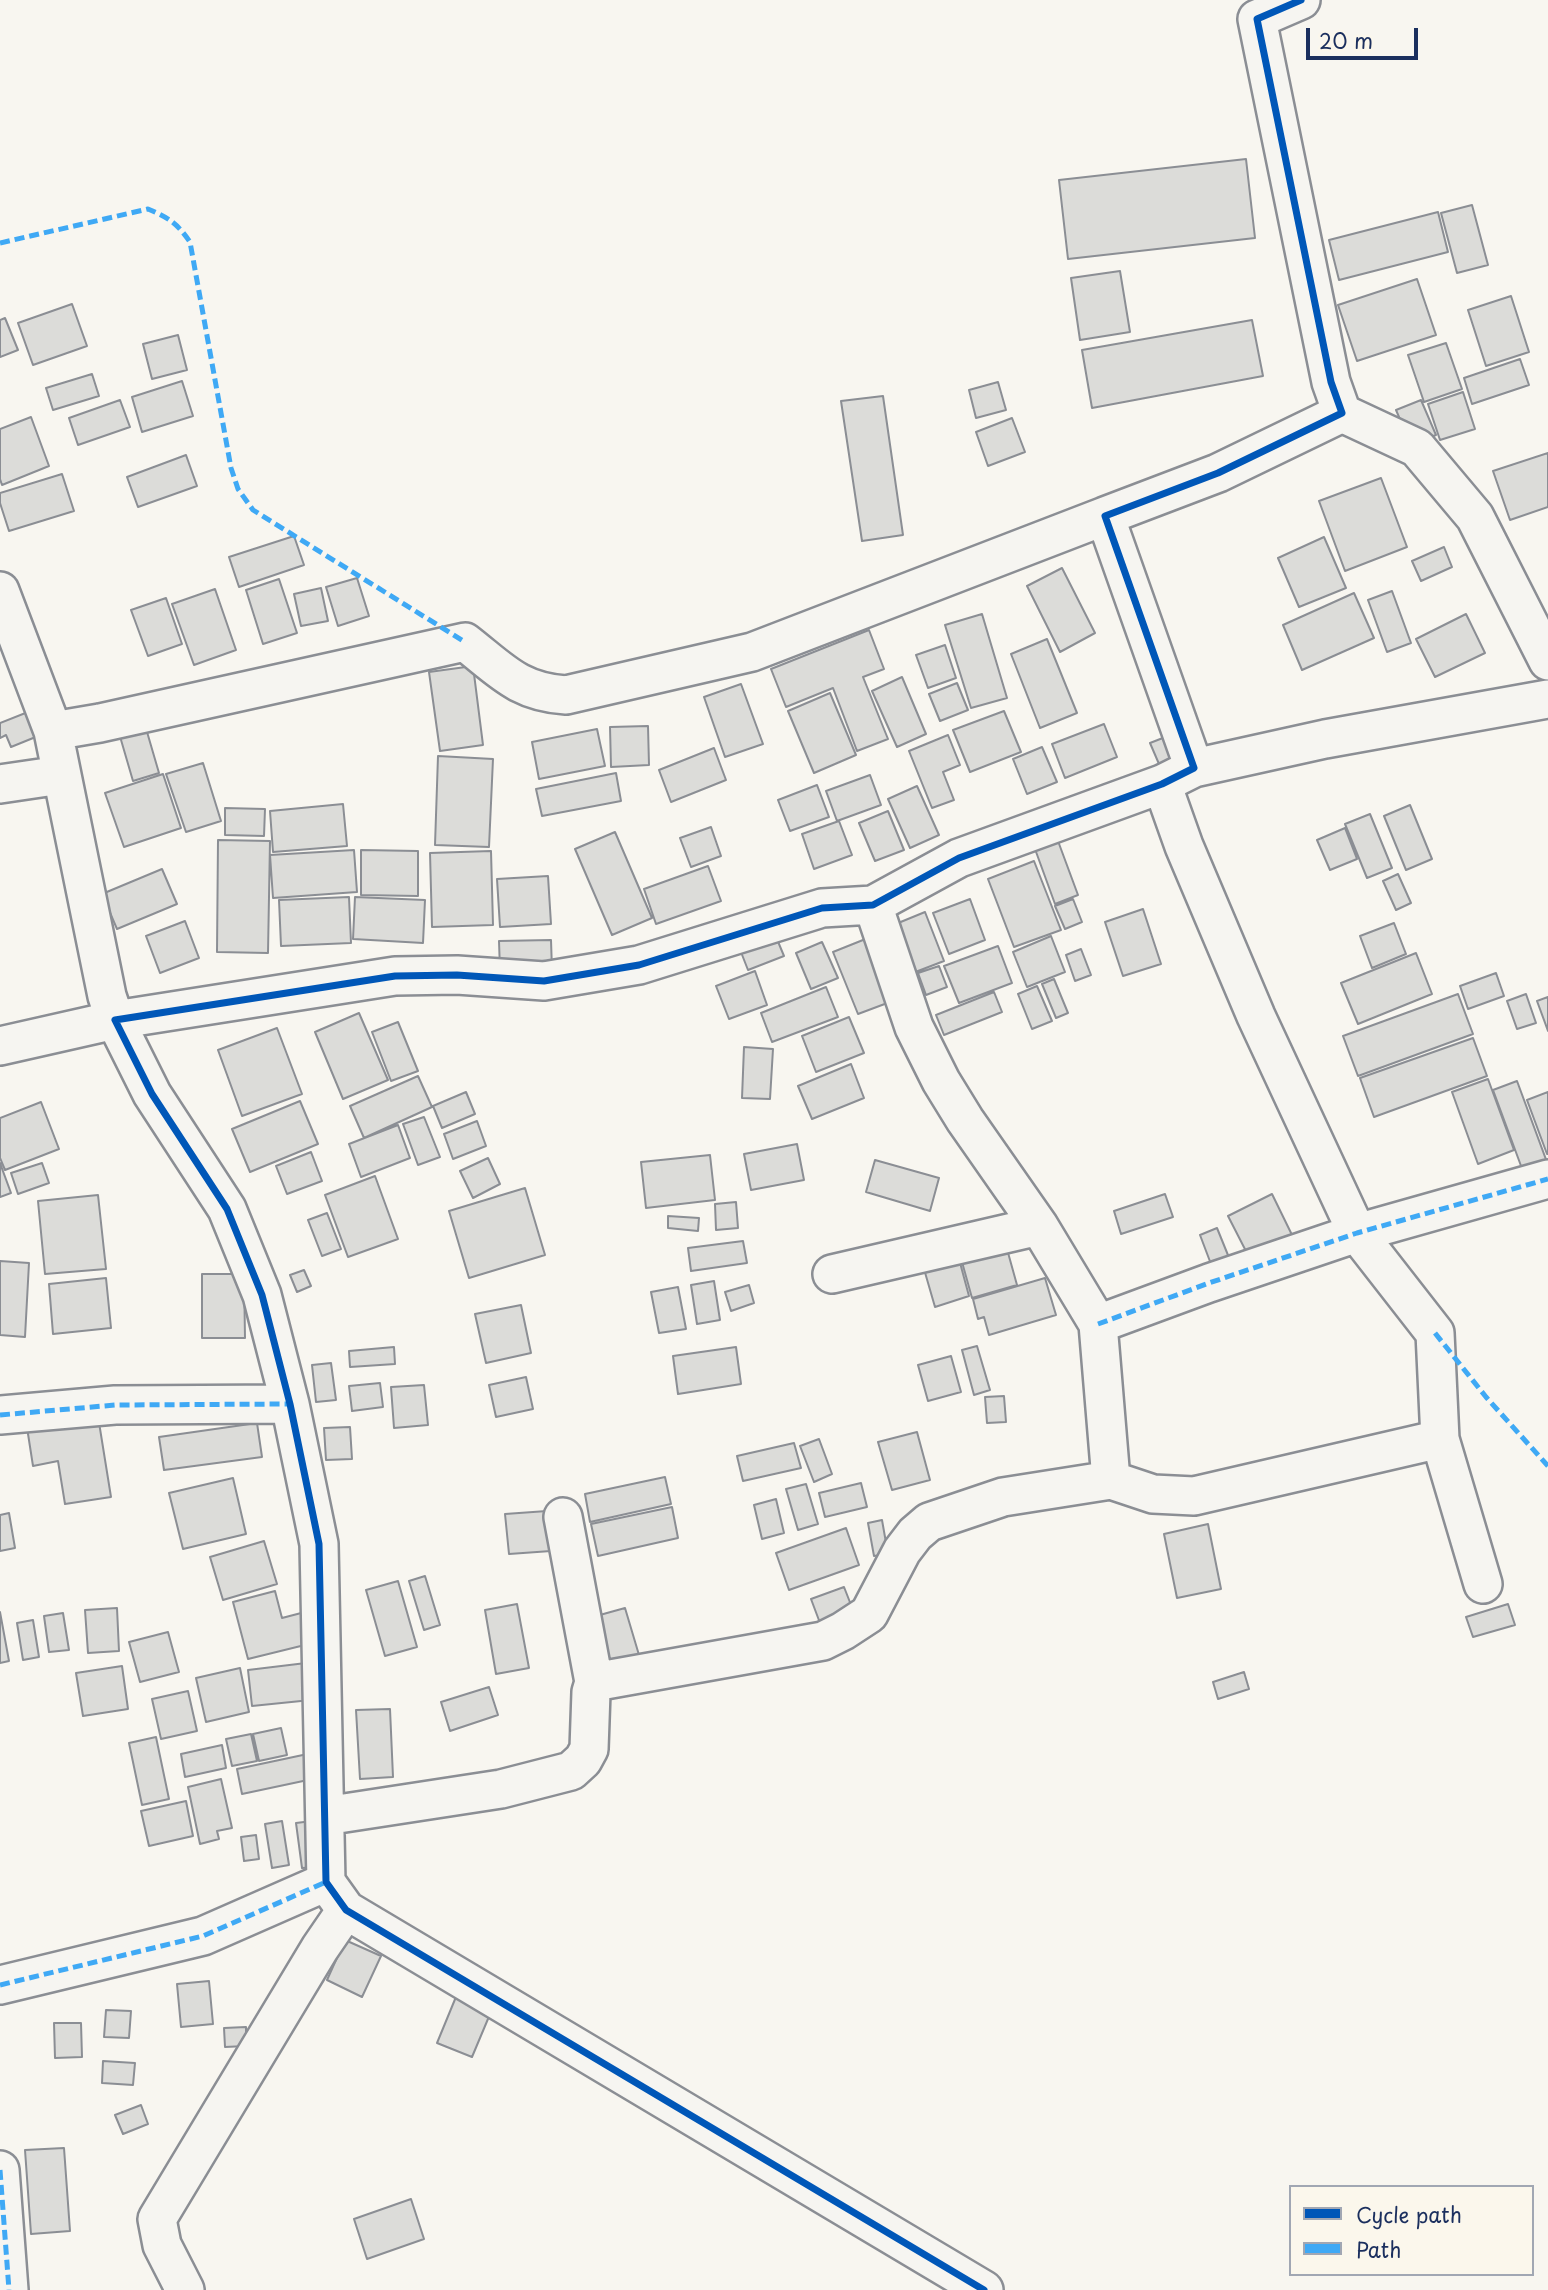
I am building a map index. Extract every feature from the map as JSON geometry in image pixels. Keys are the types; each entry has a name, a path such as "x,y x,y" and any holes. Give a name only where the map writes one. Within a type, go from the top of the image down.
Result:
{"street":[{"path":"1301,0 1255,9 1331,382 1342,413 1417,448 1475,517 1548,660"},
{"path":"53,731 100,723 465,642 518,684 544,694 566,695 752,652 1218,473 1342,413"},
{"path":"1105,516 1178,776 1184,846 1256,1016 1357,1233 1435,1333 1440,1439 1483,1584"},
{"path":"0,592 53,731 107,996 115,1020 152,1094 227,1209 262,1295 290,1404 319,1544 325,1816 336,1896 320,1948 157,2219 162,2245 185,2290"},
{"path":"0,1046 115,1020 395,976 457,975 544,981 639,965 822,908 873,905 959,858 1178,776 1325,739 1548,699"},
{"path":"0,784 61,775"},
{"path":"873,905 914,1027 941,1081 1039,1226 1098,1324 1111,1480"},
{"path":"1098,1324 1357,1233 1548,1179"},
{"path":"832,1274 1039,1226"},
{"path":"0,1415 115,1405 290,1404"},
{"path":"594,1682 822,1640 844,1631 869,1614 902,1551 929,1522 1003,1497 1111,1480 1153,1494 1194,1496 1440,1439"},
{"path":"325,1816 501,1789 571,1771 583,1760 589,1749 591,1692 594,1682 563,1517"},
{"path":"0,1985 203,1936 336,1896 984,2290"},
{"path":"0,2170 9,2290"}],"building":[{"path":"1246,159 1255,238 1068,259 1059,180"},
{"path":"1472,205 1488,265 1457,273 1441,213"},
{"path":"1438,212 1448,252 1339,280 1329,240"},
{"path":"1120,271 1130,332 1080,340 1071,278"},
{"path":"1417,279 1436,335 1357,361 1338,305"},
{"path":"1511,296 1529,352 1486,366 1468,310"},
{"path":"72,304 87,346 33,365 18,323"},
{"path":"5,318 18,350 0,357 0,320"},
{"path":"1252,320 1263,376 1092,408 1082,350"},
{"path":"178,335 187,370 152,379 143,344"},
{"path":"1446,343 1462,389 1424,402 1408,355"},
{"path":"1520,359 1529,385 1472,404 1464,378"},
{"path":"92,374 99,396 53,410 46,388"},
{"path":"182,381 193,416 142,432 132,397"},
{"path":"998,382 1006,410 976,418 969,390"},
{"path":"1463,392 1475,429 1440,440 1428,404"},
{"path":"883,396 903,535 862,541 841,401"},
{"path":"120,400 130,427 78,445 69,418"},
{"path":"1421,400 1436,435 1411,445 1396,410"},
{"path":"31,417 49,466 2,485 0,429"},
{"path":"1012,418 1025,452 988,466 976,432"},
{"path":"1548,453 1548,507 1510,520 1493,471"},
{"path":"186,455 197,486 138,507 127,477"},
{"path":"62,474 74,511 9,531 0,503 0,493"},
{"path":"1381,478 1407,547 1345,571 1319,501"},
{"path":"294,536 304,565 239,587 229,557"},
{"path":"1324,537 1346,588 1299,607 1278,558"},
{"path":"1444,547 1452,567 1421,581 1412,561"},
{"path":"1062,568 1095,633 1060,652 1027,586"},
{"path":"357,578 369,616 338,626 326,587"},
{"path":"279,579 297,633 263,644 246,590"},
{"path":"321,588 328,621 301,626 294,594"},
{"path":"215,589 236,650 194,665 172,604"},
{"path":"1392,591 1411,643 1387,652 1368,600"},
{"path":"1354,593 1374,638 1302,670 1283,625"},
{"path":"166,598 182,644 148,656 131,610"},
{"path":"982,614 1007,698 971,708 945,625"},
{"path":"1466,614 1485,653 1435,677 1416,639"},
{"path":"869,630 884,669 863,677 888,739 857,751 833,688 786,707 771,669"},
{"path":"1047,639 1077,713 1040,728 1011,654"},
{"path":"945,645 956,678 928,688 916,655"},
{"path":"473,666 483,745 440,751 429,672"},
{"path":"902,677 926,734 897,747 872,691"},
{"path":"957,683 968,710 940,721 929,694"},
{"path":"741,684 763,744 725,757 704,697"},
{"path":"830,693 856,755 814,773 788,711"},
{"path":"33,710 43,734 11,747 6,735 0,738 0,723"},
{"path":"1004,711 1021,752 970,772 953,730"},
{"path":"1104,724 1117,757 1065,778 1052,744"},
{"path":"145,725 159,773 133,781 119,733"},
{"path":"648,726 649,765 611,767 610,727"},
{"path":"597,729 605,766 539,779 532,742"},
{"path":"1173,734 1184,762 1162,771 1150,743"},
{"path":"948,735 960,765 943,772 954,800 932,808 909,751"},
{"path":"1042,747 1057,782 1027,794 1013,759"},
{"path":"714,748 726,780 671,802 659,770"},
{"path":"438,756 493,759 489,847 435,845"},
{"path":"203,763 221,821 186,832 166,774"},
{"path":"616,773 621,801 542,816 536,789"},
{"path":"163,774 181,828 124,847 105,793"},
{"path":"870,775 881,805 837,821 826,791"},
{"path":"817,785 829,817 790,831 778,800"},
{"path":"917,786 939,835 910,848 888,799"},
{"path":"343,804 347,846 273,852 270,811"},
{"path":"1410,805 1432,859 1406,870 1384,816"},
{"path":"225,808 265,809 264,836 225,835"},
{"path":"888,811 904,850 875,861 859,823"},
{"path":"1370,814 1392,868 1367,878 1345,824"},
{"path":"839,821 852,855 814,869 802,834"},
{"path":"711,827 721,856 691,867 680,838"},
{"path":"1345,828 1357,859 1330,870 1317,840"},
{"path":"615,832 652,918 612,935 575,849"},
{"path":"218,840 270,841 268,953 217,952"},
{"path":"1058,841 1078,895 1055,904 1035,849"},
{"path":"354,850 357,892 273,898 270,855"},
{"path":"361,850 418,851 418,896 361,895"},
{"path":"491,851 493,925 432,927 430,853"},
{"path":"1034,861 1061,930 1014,947 988,879"},
{"path":"708,866 721,901 656,924 644,889"},
{"path":"162,869 177,904 117,929 102,894"},
{"path":"1398,874 1411,903 1396,910 1383,881"},
{"path":"548,876 551,924 500,927 497,879"},
{"path":"349,897 351,943 281,946 279,900"},
{"path":"355,897 425,900 423,943 353,939"},
{"path":"970,899 985,940 949,954 933,913"},
{"path":"1073,899 1082,922 1065,929 1055,906"},
{"path":"1143,909 1161,964 1123,976 1105,922"},
{"path":"925,912 944,961 905,976 886,928"},
{"path":"185,921 199,958 160,973 146,936"},
{"path":"1394,923 1406,954 1372,968 1360,936"},
{"path":"774,932 784,956 748,970 739,947"},
{"path":"873,936 898,999 858,1014 833,952"},
{"path":"1051,936 1065,972 1027,987 1013,952"},
{"path":"551,940 552,970 500,971 499,941"},
{"path":"822,942 838,978 811,989 796,953"},
{"path":"998,946 1012,983 959,1003 944,966"},
{"path":"1081,949 1091,975 1075,981 1066,955"},
{"path":"1416,953 1432,994 1358,1024 1341,983"},
{"path":"939,966 947,987 926,995 918,973"},
{"path":"755,971 767,1005 729,1019 716,986"},
{"path":"1496,973 1504,996 1468,1009 1460,986"},
{"path":"1054,979 1068,1013 1056,1018 1042,984"},
{"path":"1037,986 1052,1021 1032,1029 1018,994"},
{"path":"826,987 838,1017 772,1042 761,1013"},
{"path":"994,992 1002,1012 944,1035 936,1015"},
{"path":"1458,994 1473,1034 1358,1076 1343,1036"},
{"path":"1526,994 1536,1023 1517,1029 1507,1001"},
{"path":"1548,997 1548,1031 1537,1001"},
{"path":"359,1013 388,1080 343,1099 315,1032"},
{"path":"849,1017 864,1053 816,1072 802,1036"},
{"path":"398,1022 418,1071 391,1081 372,1032"},
{"path":"277,1028 302,1094 242,1116 218,1050"},
{"path":"1473,1038 1487,1076 1374,1117 1360,1078"},
{"path":"744,1047 773,1049 770,1099 742,1098"},
{"path":"851,1064 864,1098 812,1119 798,1086"},
{"path":"418,1076 432,1107 364,1138 350,1106"},
{"path":"1488,1079 1514,1150 1478,1164 1452,1092"},
{"path":"1517,1081 1548,1165 1524,1174 1493,1090"},
{"path":"466,1092 475,1114 442,1128 433,1106"},
{"path":"1548,1092 1548,1154 1547,1154 1527,1100"},
{"path":"300,1101 318,1144 250,1172 232,1129"},
{"path":"41,1102 59,1149 5,1170 0,1158 0,1118"},
{"path":"424,1117 440,1157 418,1165 403,1124"},
{"path":"477,1121 486,1146 453,1159 444,1134"},
{"path":"398,1125 410,1158 361,1177 349,1144"},
{"path":"797,1144 804,1180 751,1190 744,1154"},
{"path":"311,1152 322,1181 287,1194 276,1166"},
{"path":"710,1155 715,1200 646,1208 641,1162"},
{"path":"488,1158 500,1184 473,1198 460,1171"},
{"path":"875,1160 939,1178 930,1211 866,1192"},
{"path":"0,1163 11,1193 0,1197"},
{"path":"42,1163 49,1183 18,1194 11,1173"},
{"path":"375,1176 398,1239 348,1257 325,1195"},
{"path":"525,1188 545,1255 469,1278 449,1211"},
{"path":"1165,1194 1173,1217 1121,1234 1114,1211"},
{"path":"1272,1194 1293,1237 1250,1259 1228,1216"},
{"path":"98,1195 106,1269 45,1274 38,1201"},
{"path":"736,1202 738,1228 716,1230 715,1204"},
{"path":"327,1213 341,1249 322,1256 308,1220"},
{"path":"668,1216 699,1218 698,1231 668,1228"},
{"path":"1217,1228 1232,1265 1214,1272 1200,1235"},
{"path":"743,1241 747,1263 691,1271 688,1248"},
{"path":"1007,1249 1017,1285 972,1298 962,1262"},
{"path":"959,1259 969,1296 935,1307 924,1269"},
{"path":"0,1261 29,1263 25,1337 0,1335"},
{"path":"304,1270 311,1286 297,1292 290,1275"},
{"path":"202,1274 244,1274 245,1338 202,1338"},
{"path":"106,1278 111,1328 53,1334 49,1284"},
{"path":"1045,1278 1056,1315 989,1335 984,1317 978,1319 973,1299"},
{"path":"714,1281 720,1320 697,1324 691,1285"},
{"path":"749,1285 754,1303 731,1311 725,1292"},
{"path":"678,1287 686,1329 659,1333 651,1292"},
{"path":"521,1305 531,1353 486,1363 475,1314"},
{"path":"977,1346 990,1390 974,1395 962,1350"},
{"path":"394,1347 395,1364 350,1367 349,1351"},
{"path":"736,1347 741,1384 678,1394 673,1356"},
{"path":"951,1356 961,1392 928,1401 918,1365"},
{"path":"331,1363 336,1400 316,1402 312,1365"},
{"path":"526,1377 533,1409 496,1417 489,1385"},
{"path":"380,1383 383,1407 352,1411 349,1386"},
{"path":"424,1385 428,1425 394,1428 391,1387"},
{"path":"1004,1396 1006,1422 987,1423 985,1397"},
{"path":"97,1410 111,1497 65,1504 58,1461 33,1466 26,1421"},
{"path":"257,1423 262,1457 164,1470 159,1437"},
{"path":"350,1427 352,1459 326,1460 324,1428"},
{"path":"917,1432 930,1480 892,1490 878,1442"},
{"path":"819,1439 832,1474 814,1482 800,1446"},
{"path":"794,1443 801,1468 743,1481 737,1456"},
{"path":"665,1477 671,1504 590,1522 585,1494"},
{"path":"233,1478 246,1534 183,1549 169,1493"},
{"path":"861,1483 867,1507 825,1517 819,1493"},
{"path":"806,1484 818,1524 798,1530 786,1489"},
{"path":"776,1499 784,1533 762,1539 754,1505"},
{"path":"672,1507 678,1538 598,1556 591,1524"},
{"path":"547,1511 551,1551 509,1554 505,1514"},
{"path":"9,1513 15,1548 0,1551 0,1515"},
{"path":"882,1520 888,1554 874,1556 868,1523"},
{"path":"1208,1524 1221,1589 1177,1598 1164,1534"},
{"path":"846,1528 859,1565 789,1590 776,1553"},
{"path":"264,1541 277,1584 223,1600 210,1557"},
{"path":"425,1576 440,1625 424,1630 409,1581"},
{"path":"398,1581 417,1647 385,1656 366,1590"},
{"path":"844,1587 853,1610 820,1623 811,1599"},
{"path":"275,1591 282,1618 305,1612 313,1643 248,1659 233,1602"},
{"path":"517,1604 529,1668 496,1674 485,1610"},
{"path":"1508,1604 1515,1625 1473,1637 1466,1617"},
{"path":"117,1608 119,1651 88,1653 85,1610"},
{"path":"625,1608 639,1655 603,1666 589,1618"},
{"path":"0,1612 9,1661 0,1663"},
{"path":"63,1613 69,1650 49,1652 44,1616"},
{"path":"33,1620 39,1657 23,1660 17,1623"},
{"path":"168,1632 179,1672 140,1682 129,1642"},
{"path":"306,1663 311,1700 252,1706 248,1670"},
{"path":"122,1666 128,1709 83,1716 76,1673"},
{"path":"240,1668 249,1712 206,1722 196,1678"},
{"path":"1244,1672 1249,1689 1218,1699 1213,1682"},
{"path":"489,1687 498,1715 450,1731 441,1702"},
{"path":"188,1691 197,1731 161,1739 152,1699"},
{"path":"390,1709 393,1777 360,1779 356,1710"},
{"path":"281,1728 287,1755 259,1761 253,1734"},
{"path":"251,1734 257,1761 232,1766 226,1739"},
{"path":"156,1737 169,1799 142,1805 129,1743"},
{"path":"222,1745 226,1768 185,1777 181,1754"},
{"path":"317,1752 322,1777 242,1794 237,1769"},
{"path":"221,1779 232,1828 217,1831 219,1839 200,1844 188,1787"},
{"path":"186,1801 193,1836 149,1846 141,1811"},
{"path":"282,1821 289,1865 272,1868 265,1824"},
{"path":"312,1821 318,1867 302,1868 296,1823"},
{"path":"256,1835 259,1859 244,1861 241,1837"},
{"path":"345,1940 381,1956 362,1997 327,1980"},
{"path":"209,1981 213,2024 181,2027 177,1984"},
{"path":"458,1992 493,2007 472,2057 437,2043"},
{"path":"106,2010 131,2011 129,2038 104,2037"},
{"path":"54,2023 81,2023 82,2057 55,2058"},
{"path":"246,2027 246,2046 225,2047 224,2028"},
{"path":"103,2061 135,2063 133,2085 102,2083"},
{"path":"141,2105 148,2124 123,2134 115,2115"},
{"path":"64,2148 70,2231 31,2234 25,2150"},
{"path":"411,2199 424,2239 367,2259 354,2219"}],"marked path":[{"path":"0,243 148,209 177,226 190,242 231,468 238,489 253,510 465,642"},
{"path":"1098,1324 1357,1233 1548,1179"},
{"path":"1435,1333 1486,1397 1548,1466"},
{"path":"0,1415 115,1405 290,1404"},
{"path":"0,1985 203,1936 326,1882"},
{"path":"0,2170 9,2290"}],"cycle path":[{"path":"984,2290 346,1910 326,1882 319,1544 290,1404 262,1295 227,1209 152,1094 115,1020 395,976 457,975 544,981 639,965 822,908 873,905 959,858 1162,784 1194,768 1105,516 1218,473 1342,413 1331,382 1257,19 1301,0"}]}
